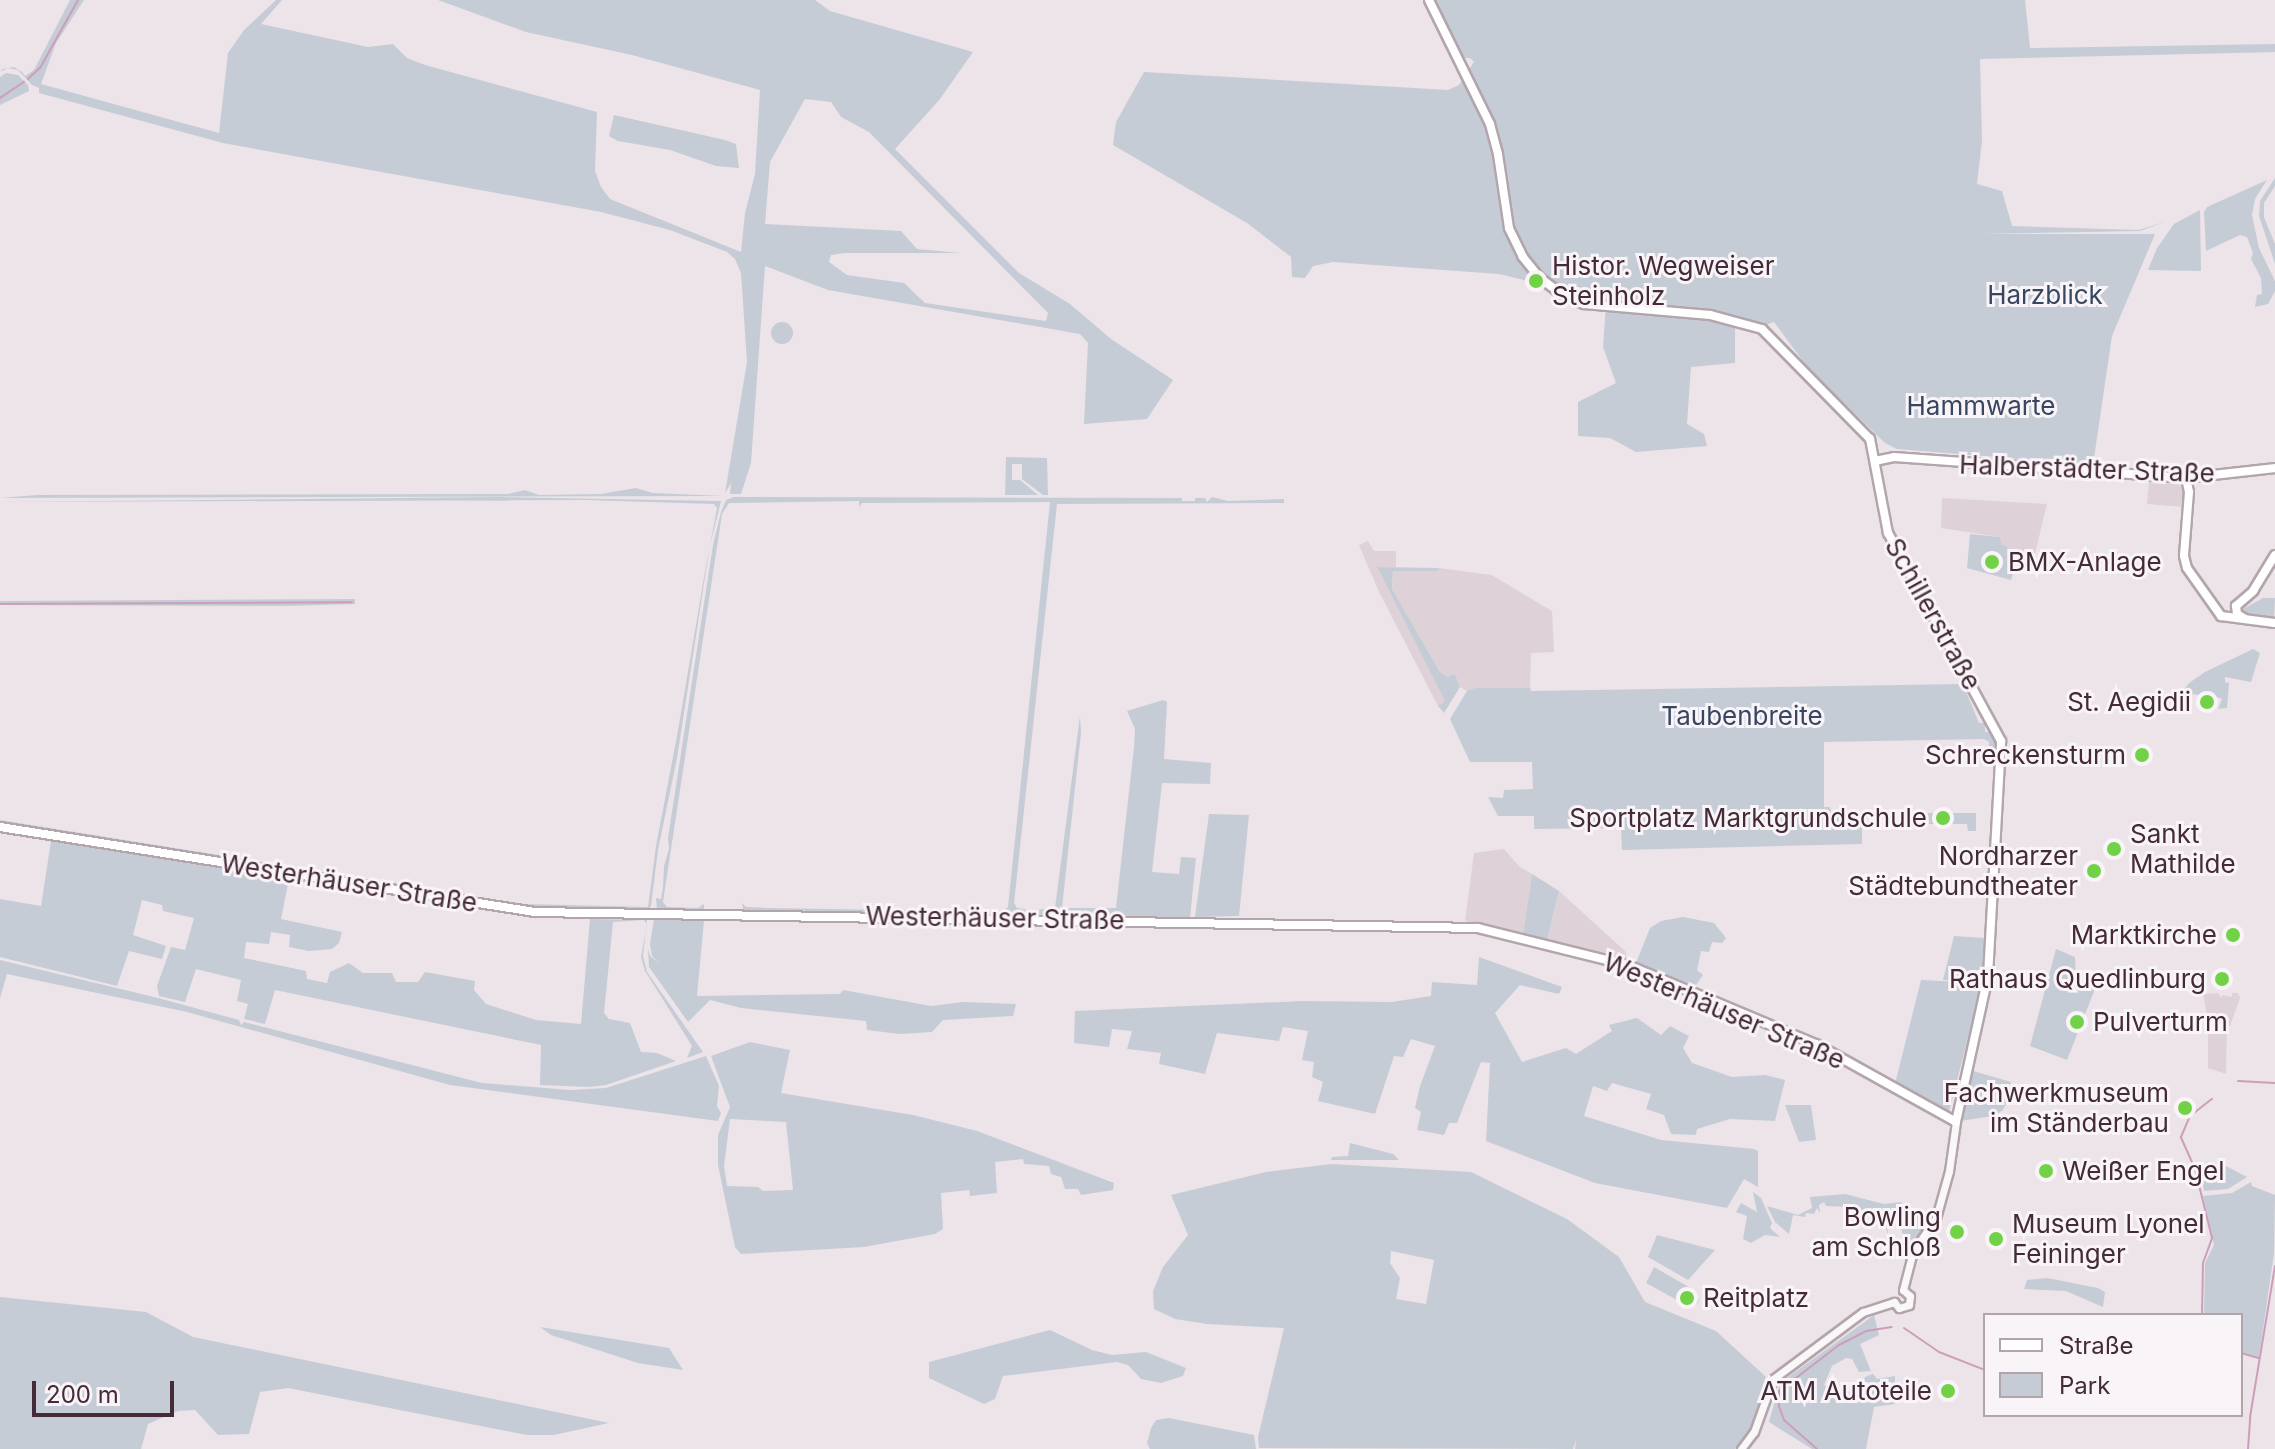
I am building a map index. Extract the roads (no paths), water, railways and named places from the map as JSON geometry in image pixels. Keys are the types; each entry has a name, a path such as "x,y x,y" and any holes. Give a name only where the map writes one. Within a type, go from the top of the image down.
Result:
{"main road":[{"path":"1429,0 1490,124 1509,228 1520,252 1539,277 1560,293 1584,304 1702,314 1762,329 1862,428 1872,445 1899,458"},
{"name":"Schillerstraße","path":"1872,445 1888,533 1998,732 2001,743 1988,976 1956,1122"},
{"path":"1875,461 1899,458"},
{"name":"Halberstädter Straße","path":"1899,458 2186,478 2275,468"},
{"path":"2186,478 2189,492 2184,561 2218,614 2229,619 2275,623"},
{"path":"2246,619 2236,613 2239,601 2253,591 2275,555"},
{"name":"Westerhäuser Straße","path":"0,827 546,913 1478,928 1630,966 1816,1044 1956,1122"}],"street":[{"path":"1903,1290 1914,1250 1936,1218 1949,1171 1956,1122"},
{"path":"1903,1290 1910,1296 1909,1305 1899,1308 1894,1302 1895,1293 1903,1290"},
{"path":"1741,1449 1754,1432 1773,1379 1863,1312 1894,1302"}],"waterway":[{"path":"28,79 40,68 78,0"},
{"path":"0,98 24,82"},
{"path":"0,604 352,602"},
{"path":"2238,1081 2275,1083"},
{"path":"2202,1313 2203,1263 2212,1238 2195,1169 2181,1137 2190,1116 2212,1099"},
{"path":"2248,1449 2250,1417 2275,1266"},
{"path":"1817,1449 1784,1420 1779,1406 1779,1391 1839,1345 1866,1331 1892,1327"},
{"path":"1904,1328 1939,1352 1983,1369"},
{"path":"2243,1354 2259,1358"}],"place":[{"name":"Histor. Wegweiser Steinholz","path":"1536,281"},
{"name":"BMX-Anlage","path":"1992,562"},
{"name":"St. Aegidii","path":"2207,702"},
{"name":"Schreckensturm","path":"2142,755"},
{"name":"Sportplatz Marktgrundschule","path":"1943,818"},
{"name":"Sankt Mathilde","path":"2114,849"},
{"name":"Nordharzer Städtebundtheater","path":"2094,871"},
{"name":"Marktkirche","path":"2233,935"},
{"name":"Rathaus Quedlinburg","path":"2222,979"},
{"name":"Pulverturm","path":"2077,1022"},
{"name":"Fachwerkmuseum im Ständerbau","path":"2185,1108"},
{"name":"Weißer Engel","path":"2046,1171"},
{"name":"Bowling am Schloß","path":"1957,1232"},
{"name":"Museum Lyonel Feininger","path":"1996,1239"},
{"name":"Reitplatz","path":"1687,1298"},
{"name":"ATM Autoteile","path":"1948,1391"}],"park label":[{"name":"Harzblick","path":"2045,295"},
{"name":"Hammwarte","path":"1981,406"},
{"name":"Taubenbreite","path":"1742,716"}]}
